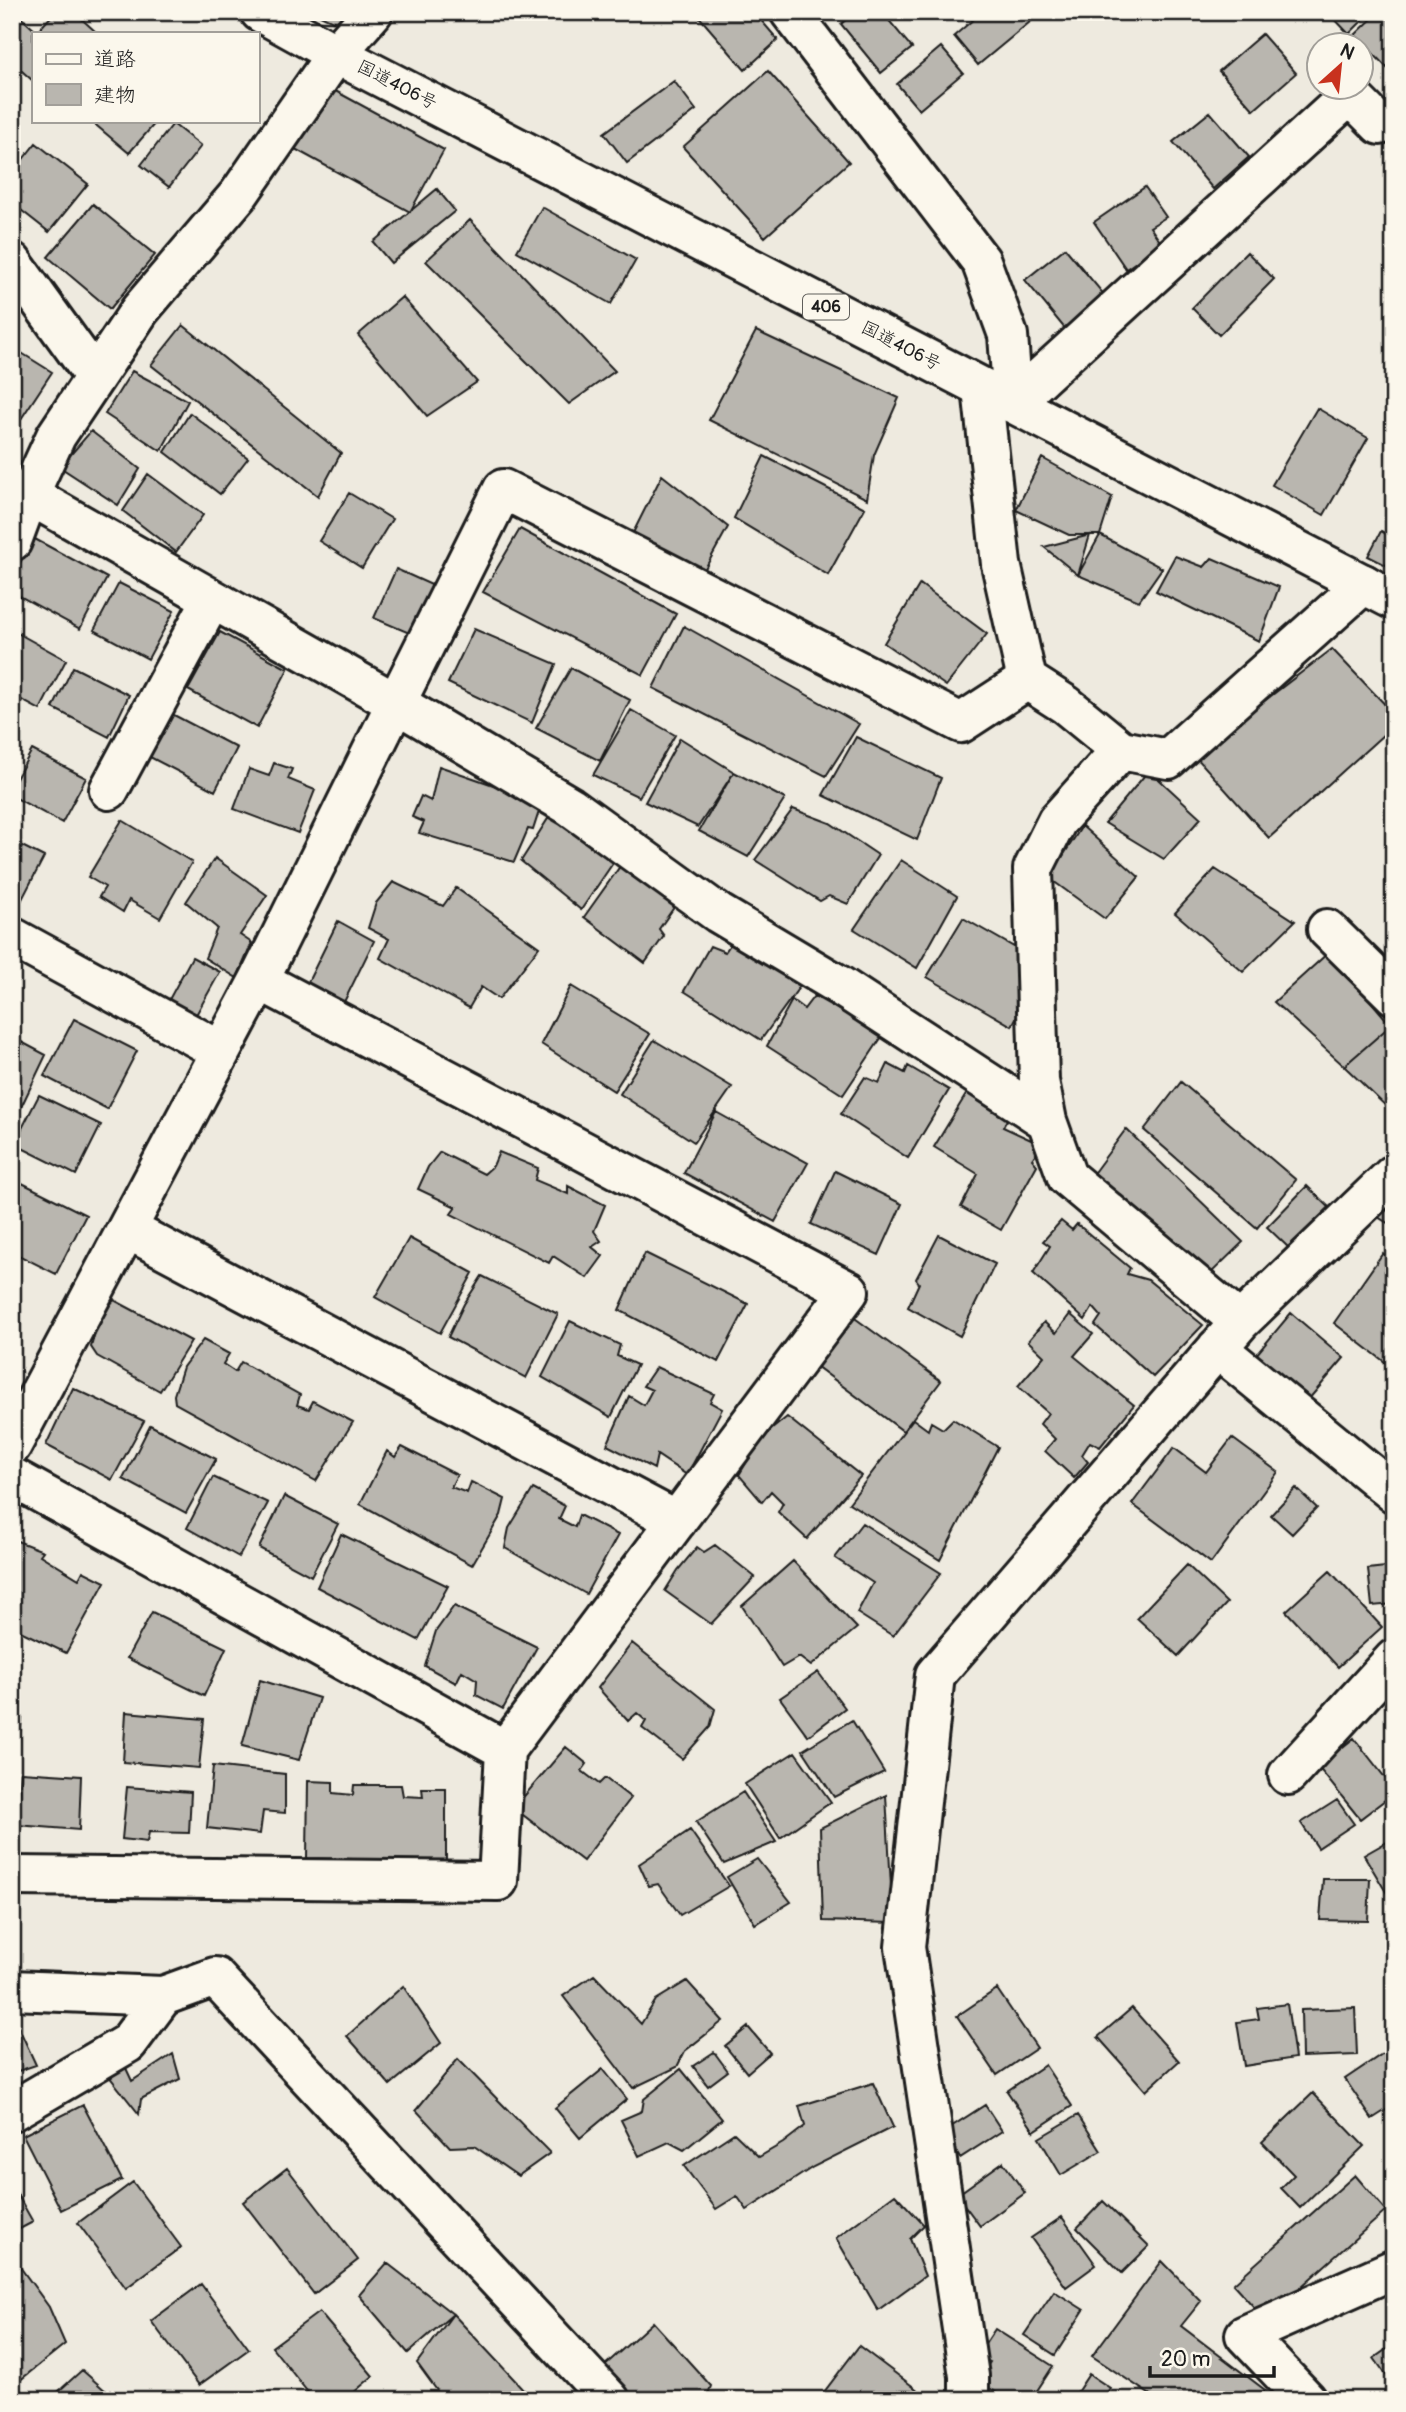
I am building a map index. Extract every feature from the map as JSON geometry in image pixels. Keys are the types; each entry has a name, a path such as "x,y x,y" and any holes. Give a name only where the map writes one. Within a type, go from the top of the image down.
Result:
{"main road":[{"name":"国道406号","path":"260,12 336,54 1379,592"},
{"path":"12,541 56,436 140,310 239,194 336,54 373,12"},
{"path":"790,12 981,261 1008,335 997,396 1001,564 1027,680 1066,705 1121,750 1168,759 1379,592"},
{"path":"997,396 1334,102"},
{"path":"1358,102 1380,125"},
{"path":"12,262 95,377"},
{"path":"12,1445 259,980 503,489 961,723 1027,680"},
{"path":"29,495 396,703 570,806 718,913 834,982 1047,1121"},
{"path":"109,790 212,599"},
{"path":"1121,750 1057,821 1033,869 1039,1081 1047,1121 1067,1177 1394,1493"},
{"path":"1327,929 1394,995"},
{"path":"12,937 221,1051"},
{"path":"12,1876 498,1881 505,1750 849,1291 259,980"},
{"path":"969,2400 970,2376 905,1947 935,1675 1229,1335 1394,1174"},
{"path":"127,1229 677,1521"},
{"path":"12,1477 505,1750"},
{"path":"1288,1775 1394,1659"},
{"path":"12,1990 163,1996 215,1977 610,2400"},
{"path":"12,2111 128,2043 163,1996"},
{"path":"1307,2400 1245,2335 1394,2269"}],"building":[{"path":"12,12 15,12 37,32 32,32 32,80 12,62"},
{"path":"55,12 74,12 96,32 37,32"},
{"path":"314,12 345,12 339,24"},
{"path":"695,12 754,12 778,40 745,70"},
{"path":"855,12 882,12 912,48 881,73 841,24"},
{"path":"982,12 1042,12 978,65 954,36"},
{"path":"1328,12 1371,12 1351,32 1347,32"},
{"path":"1379,12 1394,12 1394,75 1374,54 1374,32 1358,32"},
{"path":"1262,34 1296,73 1254,110 1219,71"},
{"path":"941,47 963,73 919,110 897,84"},
{"path":"768,71 849,162 765,237 683,147"},
{"path":"674,81 696,110 627,163 604,133"},
{"path":"328,87 444,150 410,212 295,149"},
{"path":"1210,112 1249,157 1213,189 1173,142"},
{"path":"92,122 156,122 129,153"},
{"path":"173,124 201,146 169,187 141,165"},
{"path":"36,143 88,184 49,232 12,203 12,173"},
{"path":"1145,187 1166,217 1150,227 1162,244 1126,269 1094,222"},
{"path":"437,189 455,211 391,263 373,242"},
{"path":"93,204 155,255 110,309 48,257"},
{"path":"542,207 636,260 611,304 517,251"},
{"path":"470,220 615,371 569,404 426,261"},
{"path":"1065,248 1106,297 1066,330 1025,280"},
{"path":"1247,252 1274,279 1219,335 1192,308"},
{"path":"402,297 477,382 427,416 358,335"},
{"path":"183,325 341,453 318,496 151,365"},
{"path":"756,331 899,398 874,455 867,499 709,420"},
{"path":"12,347 52,372 17,425 12,423"},
{"path":"132,371 188,401 161,451 105,414"},
{"path":"1317,408 1368,438 1324,515 1272,485"},
{"path":"190,413 248,458 220,494 165,452"},
{"path":"91,431 140,469 118,505 60,467"},
{"path":"764,456 865,508 828,575 734,518"},
{"path":"1042,458 1112,497 1100,535 1069,535 1016,510"},
{"path":"148,474 203,515 176,552 123,511"},
{"path":"662,475 728,527 702,574 624,551"},
{"path":"349,493 392,519 362,568 319,541"},
{"path":"520,529 676,614 643,675 483,592"},
{"path":"1381,531 1394,538 1394,569 1368,556"},
{"path":"1090,535 1078,575 1044,547"},
{"path":"1100,535 1162,568 1139,601 1078,575"},
{"path":"33,538 107,578 80,629 12,592 12,578"},
{"path":"1175,556 1204,567 1212,558 1279,587 1259,641 1156,591"},
{"path":"396,569 436,587 414,635 374,618"},
{"path":"119,583 174,611 148,659 94,630"},
{"path":"920,584 987,634 946,686 884,643"},
{"path":"684,626 859,724 826,776 653,688"},
{"path":"474,629 556,664 532,723 448,683"},
{"path":"12,630 66,660 40,710 12,695"},
{"path":"220,632 288,669 257,728 188,690"},
{"path":"1332,649 1394,714 1394,725 1269,838 1194,755"},
{"path":"73,667 129,695 109,737 53,708"},
{"path":"571,668 630,700 600,761 536,728"},
{"path":"631,710 675,735 639,797 593,775"},
{"path":"170,713 237,748 215,791 148,756"},
{"path":"856,737 941,778 917,840 823,795"},
{"path":"680,738 734,772 698,827 645,802"},
{"path":"32,750 86,778 62,823 12,796 12,786"},
{"path":"274,763 292,769 288,779 315,790 298,833 234,809 249,769 269,776"},
{"path":"439,766 542,802 533,830 528,829 514,862 419,833 424,822 412,817 421,796 431,801"},
{"path":"1149,770 1201,818 1164,859 1105,823"},
{"path":"734,772 785,799 748,857 699,831"},
{"path":"793,809 830,823 878,855 848,904 829,896 820,901 755,860"},
{"path":"551,814 615,860 581,910 521,861"},
{"path":"122,820 192,862 160,918 129,900 123,912 99,897 105,887 88,877"},
{"path":"1082,826 1139,877 1105,919 1049,878"},
{"path":"12,841 44,857 18,907 12,904"},
{"path":"215,858 267,895 240,935 252,943 237,978 205,958 217,928 186,902"},
{"path":"901,860 957,896 917,968 854,929"},
{"path":"621,865 677,903 659,929 664,936 645,963 584,917"},
{"path":"1215,869 1295,921 1243,972 1175,913"},
{"path":"393,882 443,906 456,888 539,947 499,999 481,987 469,1008 380,958 389,939 368,928 376,903"},
{"path":"963,918 1026,954 1023,1004 1012,1026 927,977"},
{"path":"338,921 374,941 344,1002 307,984"},
{"path":"734,939 805,979 761,1040 684,991 710,946 725,952"},
{"path":"1329,952 1391,1025 1344,1066 1274,1002"},
{"path":"192,957 220,972 192,1022 165,1007"},
{"path":"571,986 650,1034 614,1091 541,1044"},
{"path":"814,996 883,1035 843,1095 767,1046 792,1000 804,1009"},
{"path":"74,1019 137,1051 107,1109 44,1076"},
{"path":"1391,1025 1394,1027 1394,1114 1344,1066"},
{"path":"12,1037 46,1055 12,1126"},
{"path":"654,1040 732,1087 694,1142 620,1094"},
{"path":"888,1064 905,1073 908,1066 949,1090 908,1158 841,1114 865,1077 879,1083"},
{"path":"1181,1082 1296,1180 1257,1228 1144,1130"},
{"path":"970,1088 1011,1112 1003,1127 1042,1145 1032,1159 1037,1165 1001,1230 961,1207 978,1174 934,1147"},
{"path":"39,1095 101,1125 76,1175 14,1144"},
{"path":"716,1112 808,1163 775,1222 684,1173"},
{"path":"1126,1129 1243,1242 1206,1278 1092,1175"},
{"path":"440,1152 484,1174 493,1166 499,1152 538,1168 535,1180 568,1194 568,1186 605,1205 594,1231 601,1241 592,1247 603,1256 587,1278 553,1256 549,1263 451,1214 456,1207 418,1189 428,1167"},
{"path":"835,1171 902,1204 879,1255 811,1224"},
{"path":"12,1178 86,1215 56,1274 12,1252"},
{"path":"1307,1186 1330,1208 1290,1249 1267,1227"},
{"path":"1394,1201 1394,1227 1378,1217"},
{"path":"1061,1221 1072,1230 1077,1224 1130,1268 1127,1274 1148,1280 1203,1325 1153,1377 1095,1325 1101,1316 1093,1307 1085,1320 1033,1273 1050,1246 1043,1241"},
{"path":"939,1235 995,1264 960,1336 908,1307 919,1283 916,1279"},
{"path":"409,1238 473,1273 440,1333 375,1297"},
{"path":"645,1253 748,1304 718,1362 619,1310"},
{"path":"1383,1253 1394,1262 1394,1369 1334,1323"},
{"path":"482,1276 558,1314 526,1378 448,1337"},
{"path":"114,1300 191,1341 160,1391 97,1356 91,1347 99,1318"},
{"path":"1291,1313 1344,1358 1308,1400 1256,1355"},
{"path":"1070,1314 1093,1334 1074,1356 1134,1405 1100,1447 1090,1442 1082,1455 1088,1462 1074,1478 1045,1451 1055,1439 1040,1424 1048,1413 1018,1386 1044,1356 1028,1341 1044,1322 1056,1333"},
{"path":"852,1316 941,1381 903,1431 812,1363"},
{"path":"570,1321 620,1345 617,1356 637,1365 611,1417 542,1377"},
{"path":"203,1340 229,1354 223,1364 235,1372 241,1362 300,1395 297,1405 309,1409 313,1401 353,1422 316,1481 175,1403 174,1395 183,1367"},
{"path":"656,1367 714,1394 710,1402 722,1409 687,1475 657,1455 654,1469 607,1445 629,1396 644,1405 652,1390 643,1386"},
{"path":"73,1388 144,1421 112,1480 46,1445"},
{"path":"787,1417 861,1476 807,1539 778,1512 783,1503 771,1491 762,1502 739,1475 761,1438"},
{"path":"913,1419 928,1430 931,1422 943,1429 953,1419 998,1447 940,1560 849,1503"},
{"path":"150,1425 216,1459 186,1513 123,1479"},
{"path":"1232,1438 1278,1472 1211,1563 1132,1504 1174,1448 1206,1472"},
{"path":"402,1447 457,1475 451,1487 467,1493 471,1482 505,1499 501,1515 472,1565 360,1504 387,1451 395,1457"},
{"path":"213,1477 268,1503 239,1557 187,1528"},
{"path":"1296,1488 1317,1508 1292,1534 1271,1515"},
{"path":"533,1489 565,1506 559,1519 575,1527 579,1515 618,1535 586,1594 505,1548 509,1528"},
{"path":"284,1496 338,1524 311,1576 259,1548"},
{"path":"862,1523 941,1573 893,1636 857,1613 873,1583 835,1558"},
{"path":"341,1534 448,1586 418,1640 317,1587"},
{"path":"12,1539 43,1551 40,1555 79,1579 83,1571 105,1582 66,1653 12,1627"},
{"path":"715,1545 755,1577 711,1624 665,1591 697,1547 704,1552"},
{"path":"793,1561 857,1628 811,1666 799,1657 782,1667 742,1606"},
{"path":"1187,1565 1227,1603 1178,1656 1137,1618"},
{"path":"1394,1566 1394,1604 1372,1606 1368,1569"},
{"path":"1330,1571 1382,1627 1338,1667 1286,1611"},
{"path":"454,1606 537,1647 503,1709 476,1695 477,1680 462,1671 456,1683 425,1666 436,1631"},
{"path":"152,1612 226,1648 204,1696 127,1658"},
{"path":"632,1643 715,1709 710,1727 682,1759 642,1728 646,1721 637,1713 628,1721 598,1688"},
{"path":"818,1672 845,1708 808,1736 780,1698"},
{"path":"260,1680 319,1698 299,1760 242,1746"},
{"path":"126,1712 204,1719 199,1768 123,1762"},
{"path":"12,1718 22,1719 12,1786"},
{"path":"852,1720 884,1772 834,1797 803,1750"},
{"path":"1354,1738 1394,1789 1394,1793 1360,1819 1318,1767"},
{"path":"566,1747 587,1764 582,1771 599,1784 605,1778 631,1798 583,1861 514,1808"},
{"path":"795,1752 831,1802 780,1838 745,1784"},
{"path":"213,1766 285,1774 285,1813 263,1811 260,1834 207,1828"},
{"path":"21,1772 81,1776 79,1830 17,1825"},
{"path":"308,1781 333,1782 333,1793 353,1795 354,1785 401,1785 403,1796 423,1797 422,1788 446,1788 446,1861 307,1858"},
{"path":"127,1787 191,1792 189,1833 149,1832 147,1842 122,1839"},
{"path":"743,1792 776,1842 724,1864 696,1822"},
{"path":"886,1795 893,1923 823,1921 820,1828"},
{"path":"1337,1800 1354,1824 1318,1848 1301,1823"},
{"path":"690,1830 729,1886 680,1915 658,1884 649,1886 639,1864"},
{"path":"1394,1838 1394,1894 1389,1897 1364,1855"},
{"path":"757,1859 791,1902 755,1924 727,1877"},
{"path":"1323,1879 1370,1879 1368,1921 1320,1920"},
{"path":"594,1975 641,2024 656,2000 687,1981 723,2021 685,2051 677,2067 633,2088 563,1996"},
{"path":"403,1986 441,2043 390,2085 347,2036"},
{"path":"997,1989 1037,2048 997,2075 957,2016"},
{"path":"1287,2004 1295,2058 1244,2066 1237,2022 1259,2019 1257,2008"},
{"path":"1132,2008 1179,2061 1146,2091 1098,2037"},
{"path":"1355,2008 1357,2055 1302,2057 1301,2010"},
{"path":"12,2013 36,2065 12,2073"},
{"path":"748,2027 770,2053 747,2073 725,2046"},
{"path":"1394,2046 1394,2105 1372,2119 1345,2079"},
{"path":"714,2052 728,2071 708,2086 693,2066"},
{"path":"173,2054 180,2079 141,2099 139,2114 105,2071 125,2066 132,2081"},
{"path":"458,2059 550,2153 518,2176 474,2146 450,2147 416,2110"},
{"path":"1045,2065 1072,2106 1034,2131 1007,2091"},
{"path":"603,2069 627,2099 580,2138 555,2108"},
{"path":"681,2069 722,2119 684,2150 669,2142 639,2156 621,2120 642,2111 644,2099"},
{"path":"873,2083 893,2127 813,2167 747,2210 737,2196 716,2209 684,2166 734,2133 759,2157 805,2126 799,2106"},
{"path":"1313,2093 1364,2146 1300,2208 1281,2188 1294,2175 1262,2142"},
{"path":"83,2105 122,2180 61,2210 23,2135"},
{"path":"985,2105 1002,2131 960,2158 943,2132"},
{"path":"1078,2115 1101,2151 1061,2175 1039,2138"},
{"path":"1003,2162 1025,2193 980,2226 957,2195"},
{"path":"287,2168 358,2260 314,2294 243,2202"},
{"path":"1355,2175 1386,2211 1265,2319 1233,2284"},
{"path":"133,2182 181,2247 126,2288 78,2223"},
{"path":"12,2185 33,2222 12,2233"},
{"path":"895,2194 924,2225 910,2239 925,2276 878,2310 836,2238"},
{"path":"1103,2201 1149,2246 1122,2273 1077,2228"},
{"path":"1062,2217 1096,2265 1066,2287 1031,2238"},
{"path":"12,2256 49,2307 65,2344 14,2385 12,2380"},
{"path":"1162,2261 1201,2301 1181,2326 1265,2390 1258,2400 1158,2400 1092,2356"},
{"path":"387,2263 453,2314 408,2353 359,2295"},
{"path":"201,2284 249,2349 199,2385 151,2321"},
{"path":"1054,2291 1084,2310 1055,2355 1024,2335"},
{"path":"319,2312 373,2376 345,2400 314,2400 272,2347"},
{"path":"453,2314 526,2392 519,2400 444,2400 417,2363"},
{"path":"653,2322 711,2386 707,2397 710,2400 638,2400 603,2367"},
{"path":"995,2329 1053,2366 1031,2400 1007,2400 978,2380 990,2362 978,2355"},
{"path":"1394,2344 1394,2386 1374,2358"},
{"path":"859,2346 931,2400 818,2400"},
{"path":"82,2370 107,2392 99,2400 49,2400"},
{"path":"1089,2374 1110,2388 1102,2400 1072,2400"}]}
